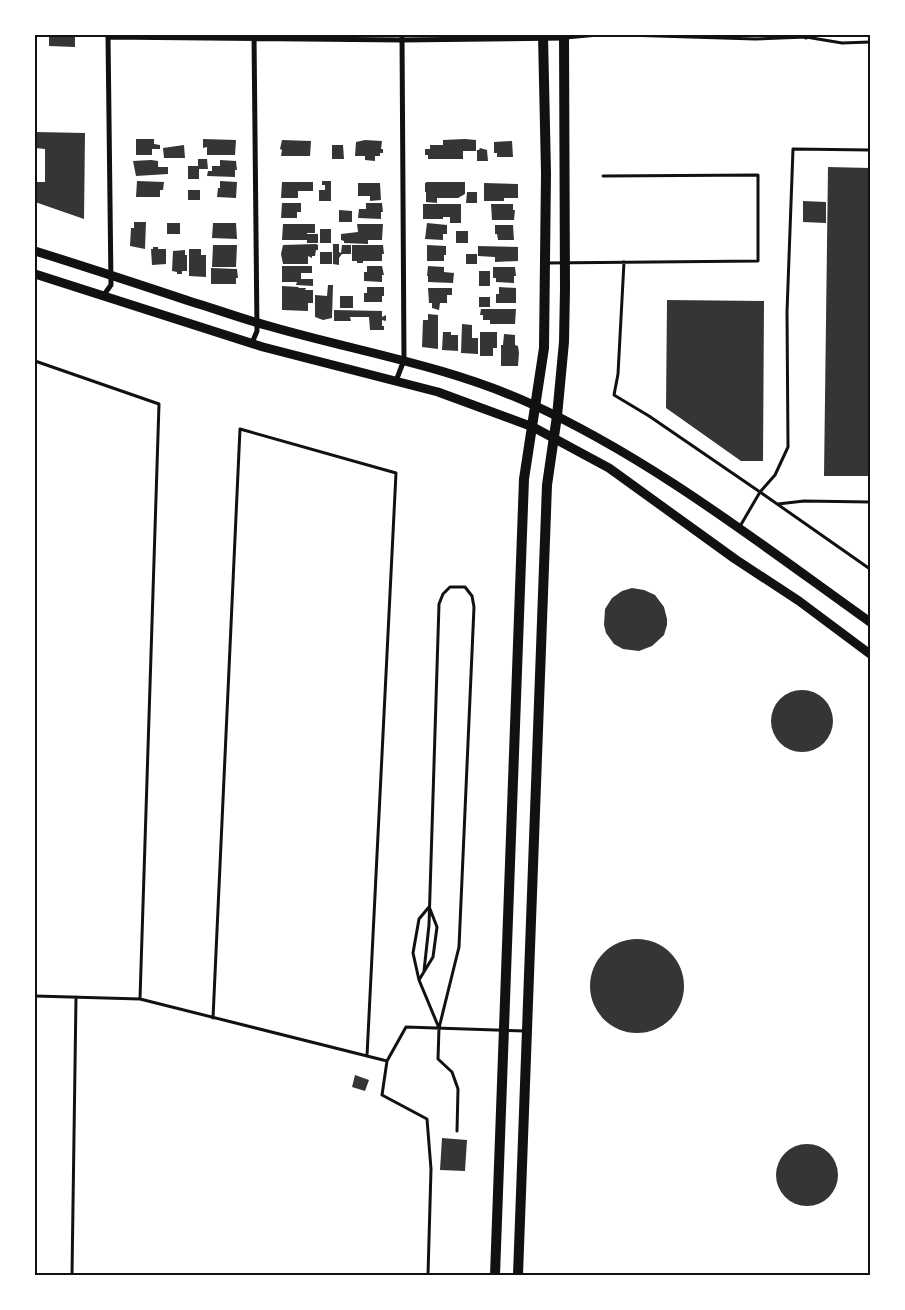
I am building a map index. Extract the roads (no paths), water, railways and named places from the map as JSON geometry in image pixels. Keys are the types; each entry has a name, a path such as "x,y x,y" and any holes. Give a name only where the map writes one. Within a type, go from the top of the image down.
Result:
{"main road":[{"path":"495,1275 524,479 544,348 546,173 543,37"},
{"path":"518,1275 547,485 557,416 564,342 564,37"},
{"path":"35,251 257,323 445,372 536,406 620,450 668,479 870,622"},
{"path":"35,274 263,347 438,392 533,427 609,468 735,559 799,601 870,654"}],"street":[{"path":"103,296 111,285 108,36 564,37"},
{"path":"252,343 257,331 254,37"},
{"path":"396,381 404,360 402,37"}],"lane":[{"path":"564,37 598,35"},
{"path":"625,35 755,39 806,36 842,43 870,42"},
{"path":"739,529 760,492 774,475 788,447 788,312 793,150 870,150"},
{"path":"545,263 758,261 758,175 603,176"},
{"path":"624,262 618,374 614,396 649,416 870,569"},
{"path":"35,361 159,404 140,999"},
{"path":"212,1018 240,429 396,473 367,1056"},
{"path":"778,504 804,501 870,502"},
{"path":"424,971 429,906 439,604 443,594 450,587 465,587 472,596 474,607 459,947 439,1028 438,1059 452,1072 458,1089 457,1131"},
{"path":"429,906 419,919 413,953 419,980 439,1028"},
{"path":"419,980 433,957 437,927 429,906"},
{"path":"35,996 140,999 387,1061"},
{"path":"72,1275 76,997"},
{"path":"428,1275 431,1169 427,1119 382,1095 387,1061 406,1027 526,1032"}]}
